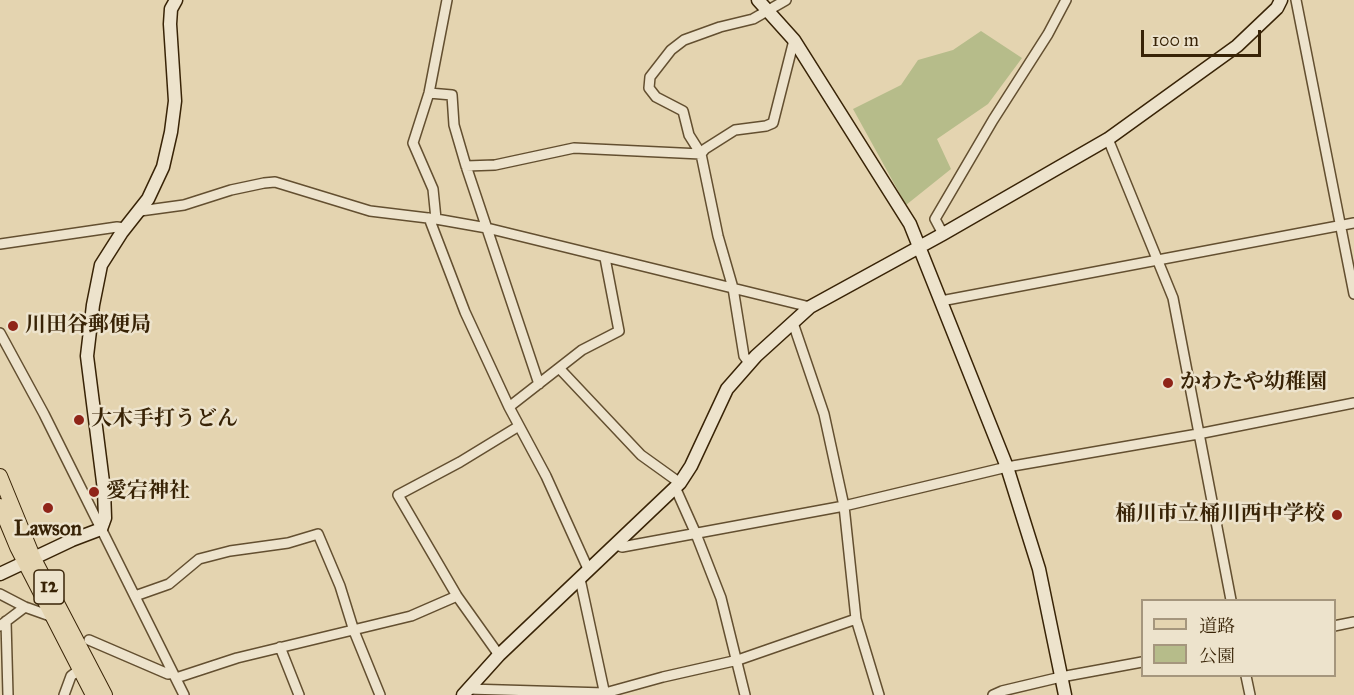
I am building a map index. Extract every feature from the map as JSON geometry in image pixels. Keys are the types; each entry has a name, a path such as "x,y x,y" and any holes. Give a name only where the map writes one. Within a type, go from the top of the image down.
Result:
{"main road":[{"name":"12","path":"0,476 30,561 53,617 93,695"},
{"name":"12","path":"0,506 105,695"}],"street":[{"path":"101,530 105,518 105,490 88,373 88,342 101,265 148,199 163,167 175,101 170,24 171,9 176,0"},
{"path":"447,0 429,93 413,142 433,189 433,218 465,312 509,407 546,476 584,575 605,694"},
{"path":"758,0 794,40 910,224 1008,467 1039,569 1065,695"},
{"path":"750,364 744,356 733,288 718,236 701,154 689,135 683,111 656,97 649,88 650,77 670,50 684,40 753,19 786,0"},
{"path":"943,234 935,219 993,120 1048,34 1066,0"},
{"path":"466,692 500,655 677,485 691,466 727,389 810,307 1108,139 1237,46 1277,8 1281,0"},
{"path":"1296,0 1354,294"},
{"path":"701,154 735,130 773,123 794,40"},
{"path":"429,93 452,95 454,125 466,166 539,384"},
{"path":"1108,139 1173,298 1231,599"},
{"path":"466,166 495,165 574,148 701,154"},
{"path":"140,211 184,205 231,190 274,182 370,211 433,218 487,228 810,307"},
{"path":"941,301 1354,223"},
{"path":"0,244 117,227 126,228"},
{"path":"509,407 582,350 619,331 605,258"},
{"path":"793,323 824,414 844,506 856,619 879,695"},
{"path":"0,333 44,414 184,695"},
{"path":"559,368 641,455 677,485 721,598 745,695"},
{"path":"617,545 622,547 844,506 1008,467 1198,434 1354,403"},
{"path":"500,655 458,596 398,495 460,462 519,426"},
{"path":"0,574 54,548 101,530"},
{"path":"135,596 170,584 185,568 199,559 230,551 288,543 318,534 340,586 354,631 380,695"},
{"path":"0,594 25,607 53,617"},
{"path":"89,640 174,676 280,647 411,616 458,596"},
{"path":"8,695 3,624 25,607"},
{"path":"466,692 605,694 663,677 738,660 856,619"},
{"path":"1336,626 1354,622"},
{"path":"280,647 299,695"},
{"path":"993,695 1061,677 1141,662"},
{"path":"64,695 70,676 80,669"},
{"path":"1246,677 1250,695"}],"green space":[{"path":"981,31 1022,58 988,104 937,139 951,169 906,205 853,109 901,85 918,60 953,50"}],"place":[{"name":"川田谷郵便局","path":"13,326"},
{"name":"かわたや幼稚園","path":"1168,383"},
{"name":"大木手打うどん","path":"79,420"},
{"name":"愛宕神社","path":"94,492"},
{"name":"Lawson","path":"48,508"},
{"name":"桶川市立桶川西中学校","path":"1337,515"}]}
